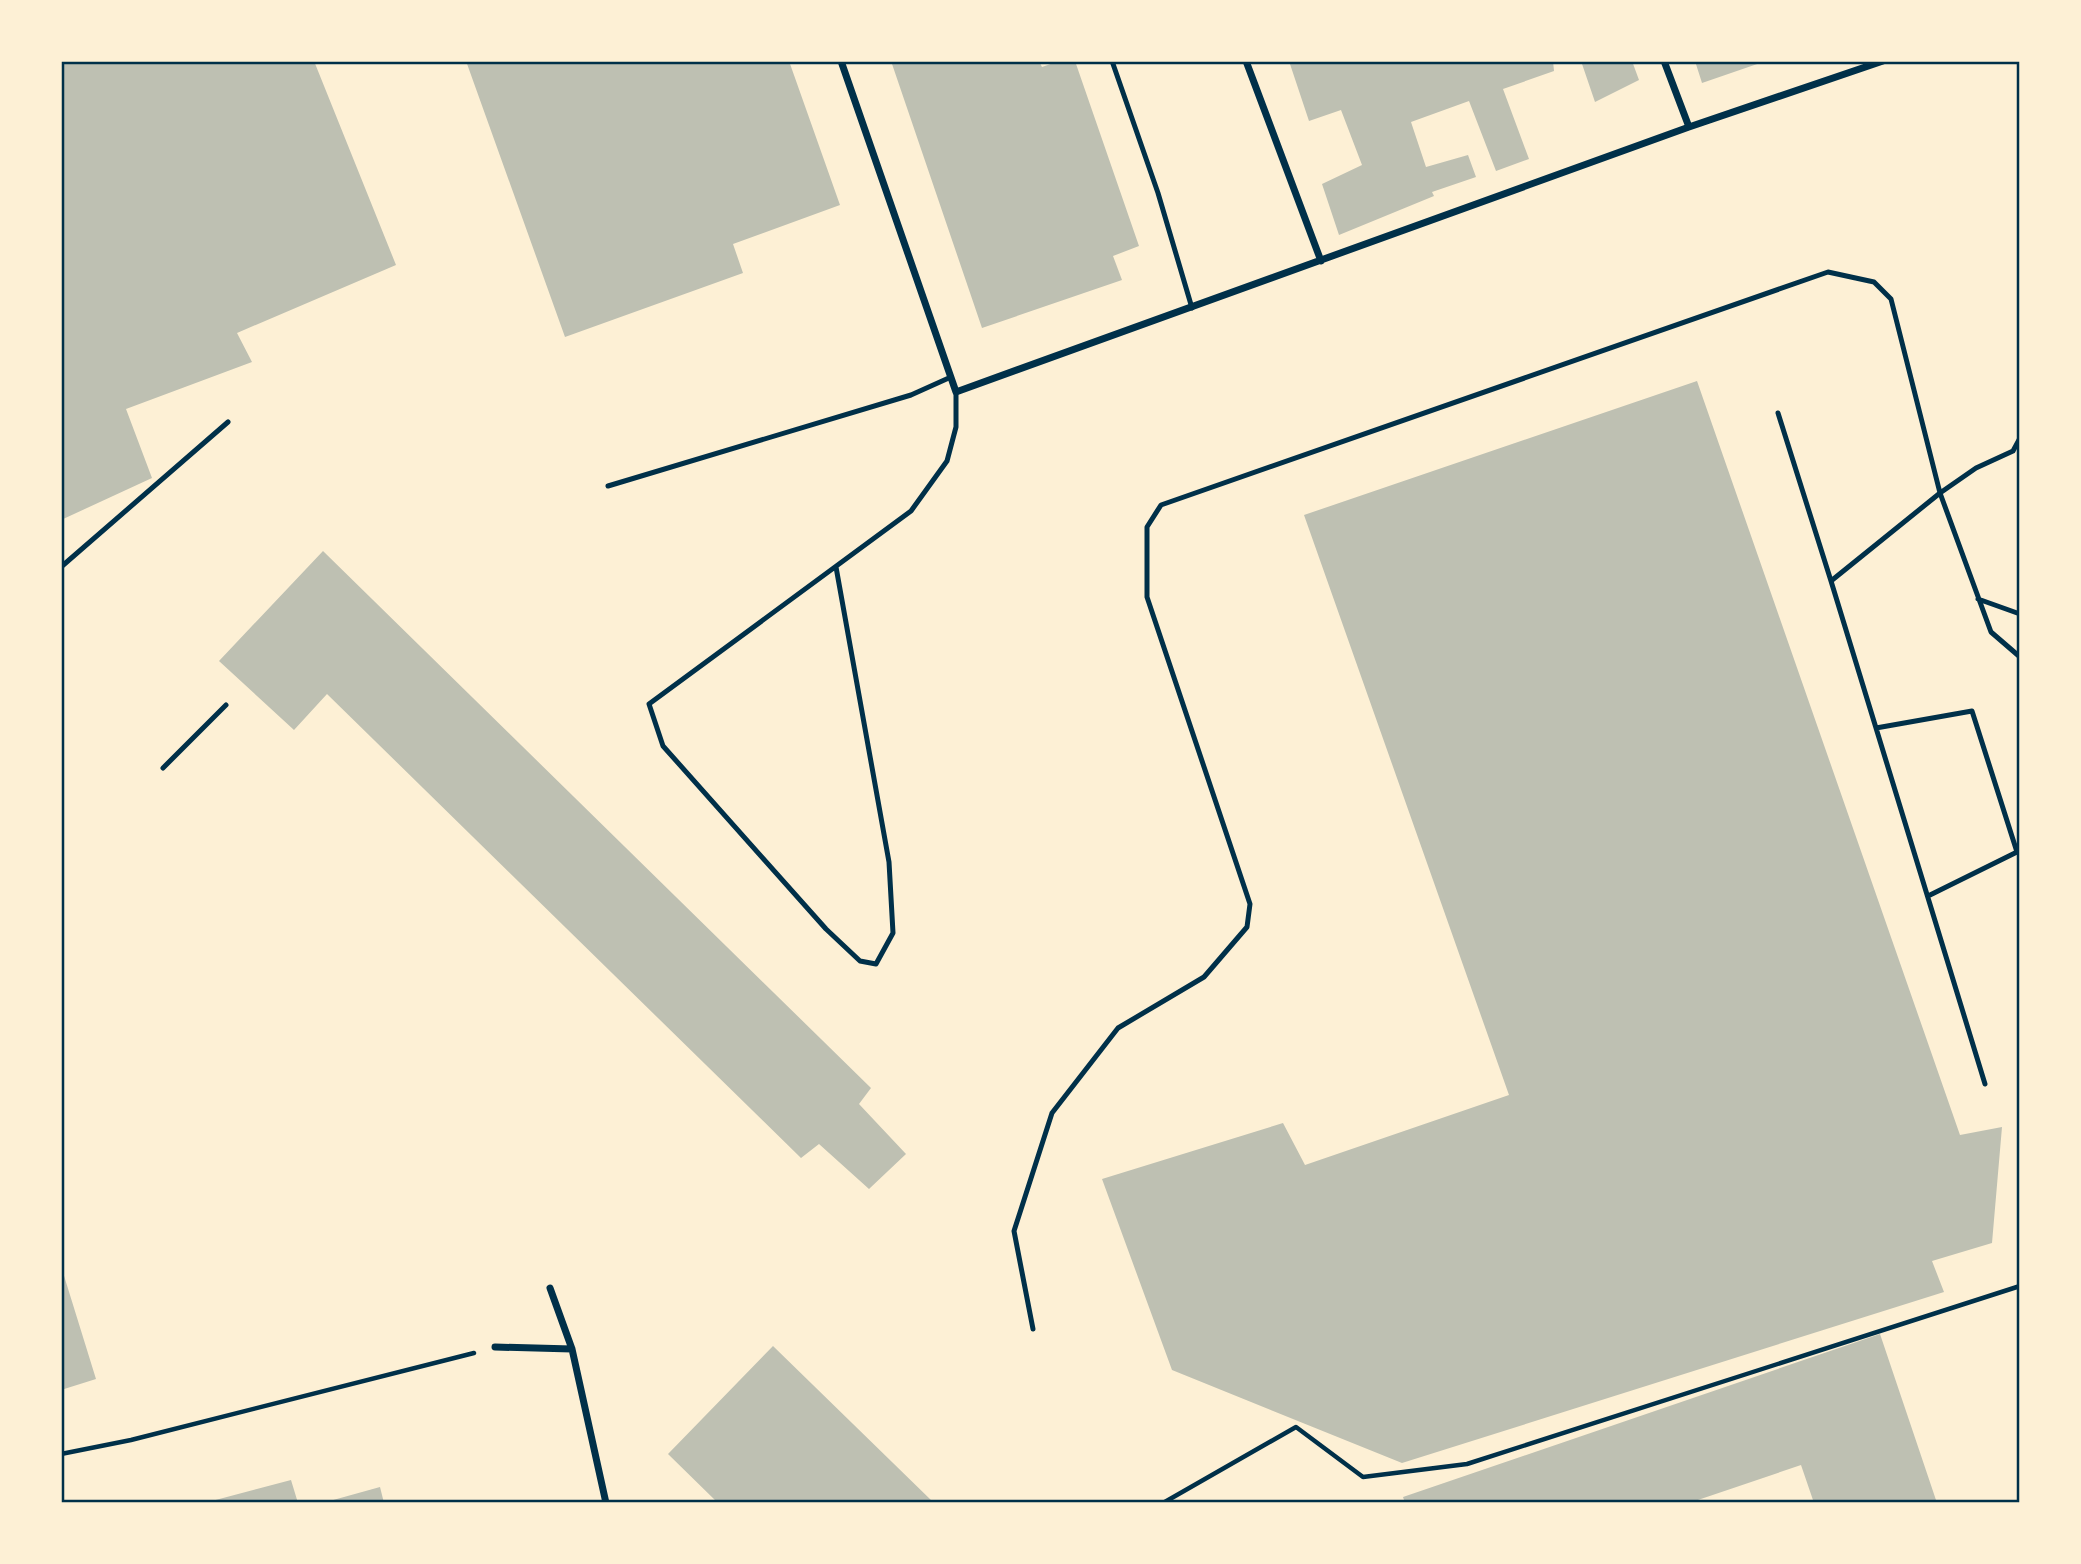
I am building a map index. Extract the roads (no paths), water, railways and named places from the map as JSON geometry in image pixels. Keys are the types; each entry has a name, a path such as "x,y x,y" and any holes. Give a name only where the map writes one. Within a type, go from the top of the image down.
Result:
{"street":[{"path":"841,61 956,392 1689,127 1883,61"},
{"path":"1246,61 1321,261"},
{"path":"1664,61 1689,127"},
{"path":"550,1287 572,1349 606,1503"},
{"path":"495,1348 572,1349"}],"lane":[{"path":"1112,61 1157,193 1192,308"},
{"path":"1033,1329 1014,1231 1052,1113 1118,1028 1204,977 1247,927 1250,904 1147,597 1147,527 1161,505 1828,272 1874,282 1891,299 1940,493 1991,632 2020,657"},
{"path":"608,486 911,395 951,377"},
{"path":"836,567 889,862 893,933 876,964 860,961 826,929 663,746 649,705 836,567 911,512 947,461 956,427 956,392"},
{"path":"1778,413 1985,1084"},
{"path":"61,567 228,422"},
{"path":"1831,581 1940,493 1976,468 2012,451 2020,438"},
{"path":"1978,598 2020,614"},
{"path":"163,768 226,705"},
{"path":"1876,728 1972,710 2018,852 1928,896"}]}
